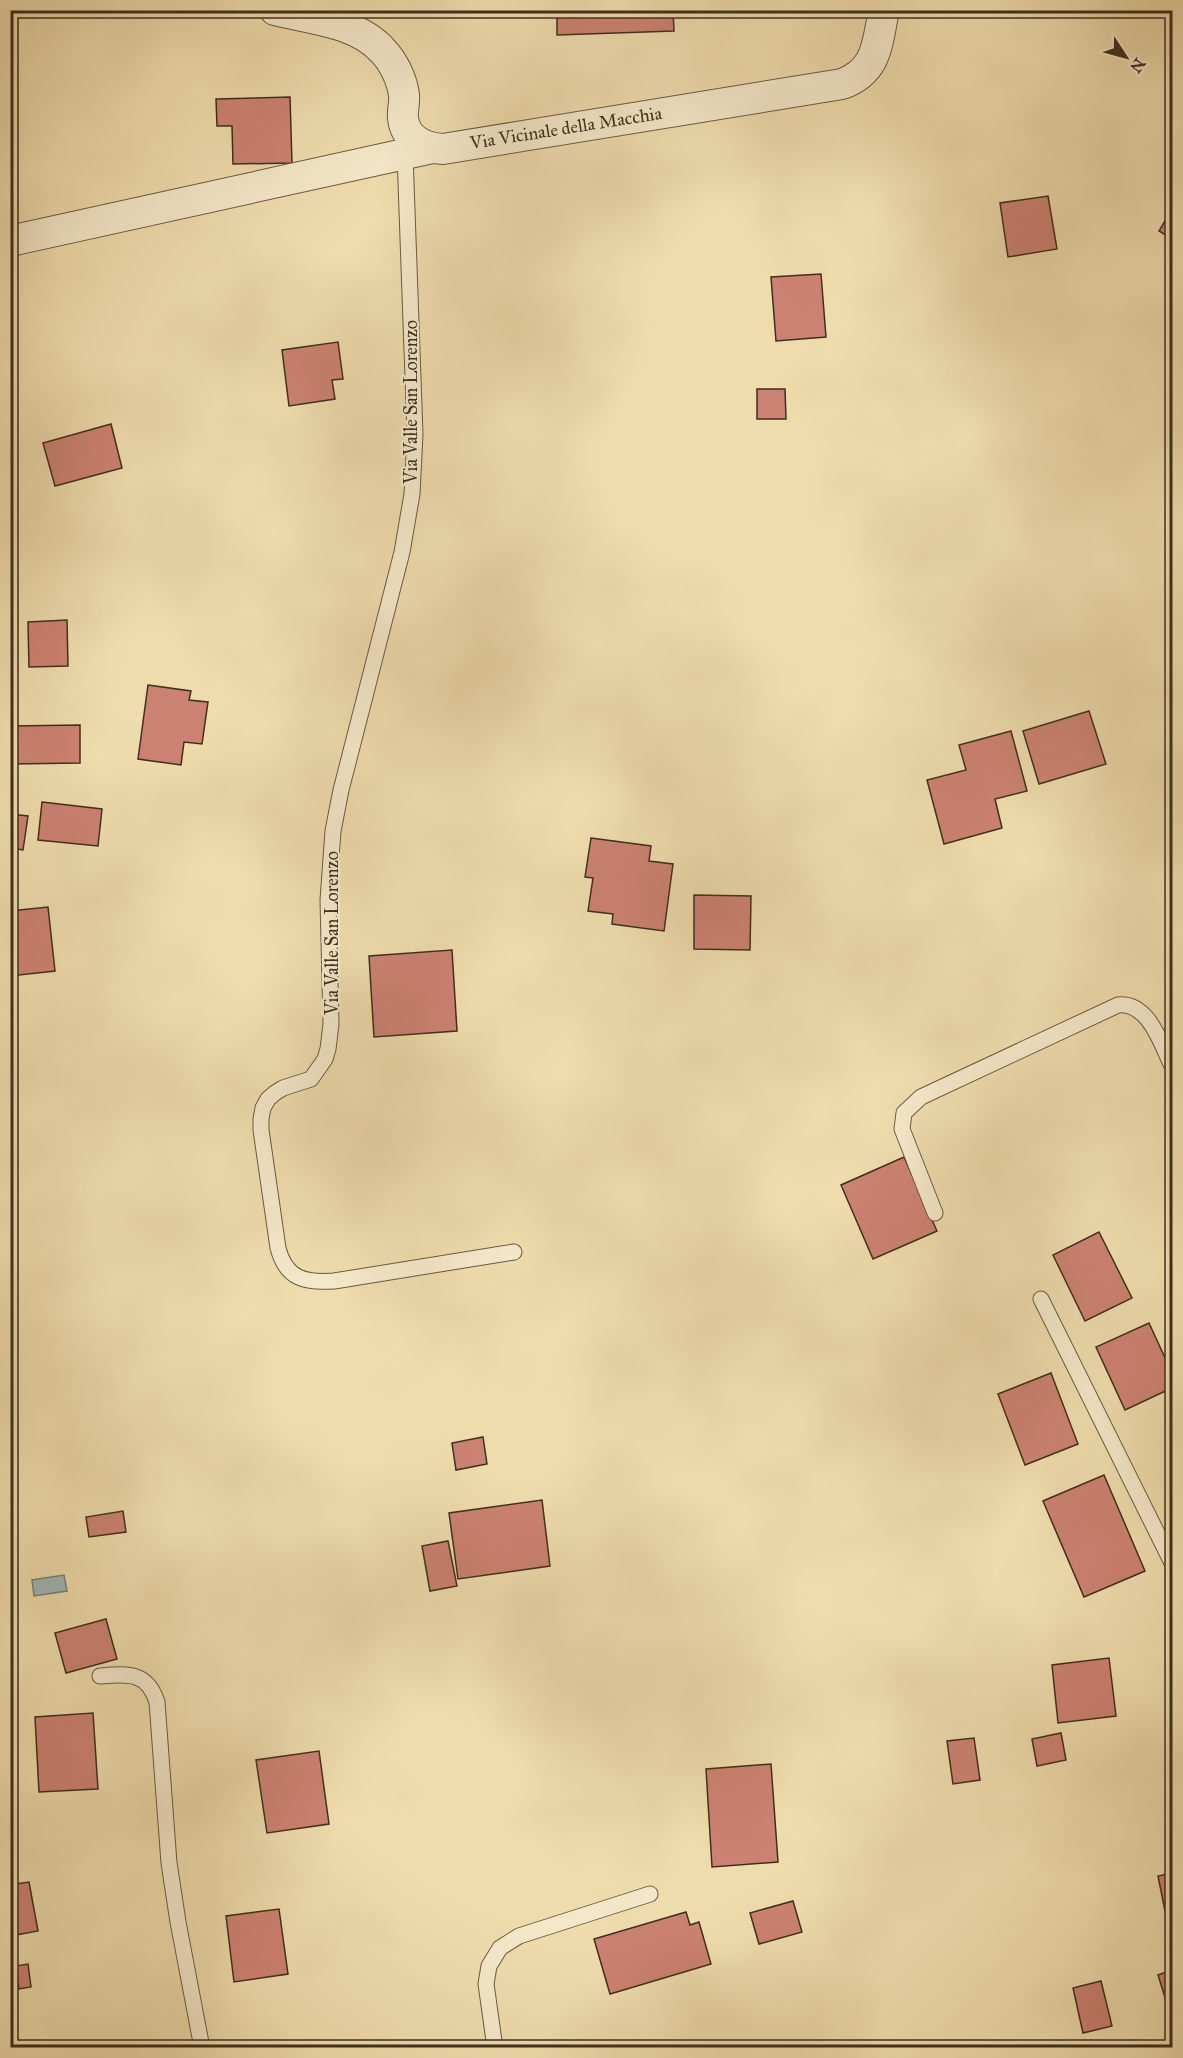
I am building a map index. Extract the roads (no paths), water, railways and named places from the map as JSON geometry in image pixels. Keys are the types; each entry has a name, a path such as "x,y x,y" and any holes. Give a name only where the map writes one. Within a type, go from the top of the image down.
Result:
{"street":[{"path":"10,241 418,151 422,145 406,130 403,120 404,94 399,78 382,49 362,34 275,10"},
{"name":"Via Vicinale della Macchia","path":"418,151 443,149 842,84 858,76 870,64 877,48 884,10"}],"lane":[{"name":"Via Valle San Lorenzo","path":"418,151 415,434 409,517 341,790 333,831 328,900 331,1024 328,1049 325,1059 311,1079 283,1088 268,1099 263,1108 261,1131 281,1261 287,1270 297,1277 315,1281 334,1281 514,1252"},
{"path":"935,1213 902,1129 904,1113 921,1098 1118,1005 1133,1007 1148,1019 1173,1066"},
{"path":"1041,1299 1173,1563"},
{"path":"100,1676 134,1675 150,1686 157,1702 169,1863 202,2048"},
{"path":"495,2048 486,1984 489,1966 500,1948 519,1936 651,1894"}],"water":[{"path":"64,1575 67,1591 34,1596 32,1580"}]}
